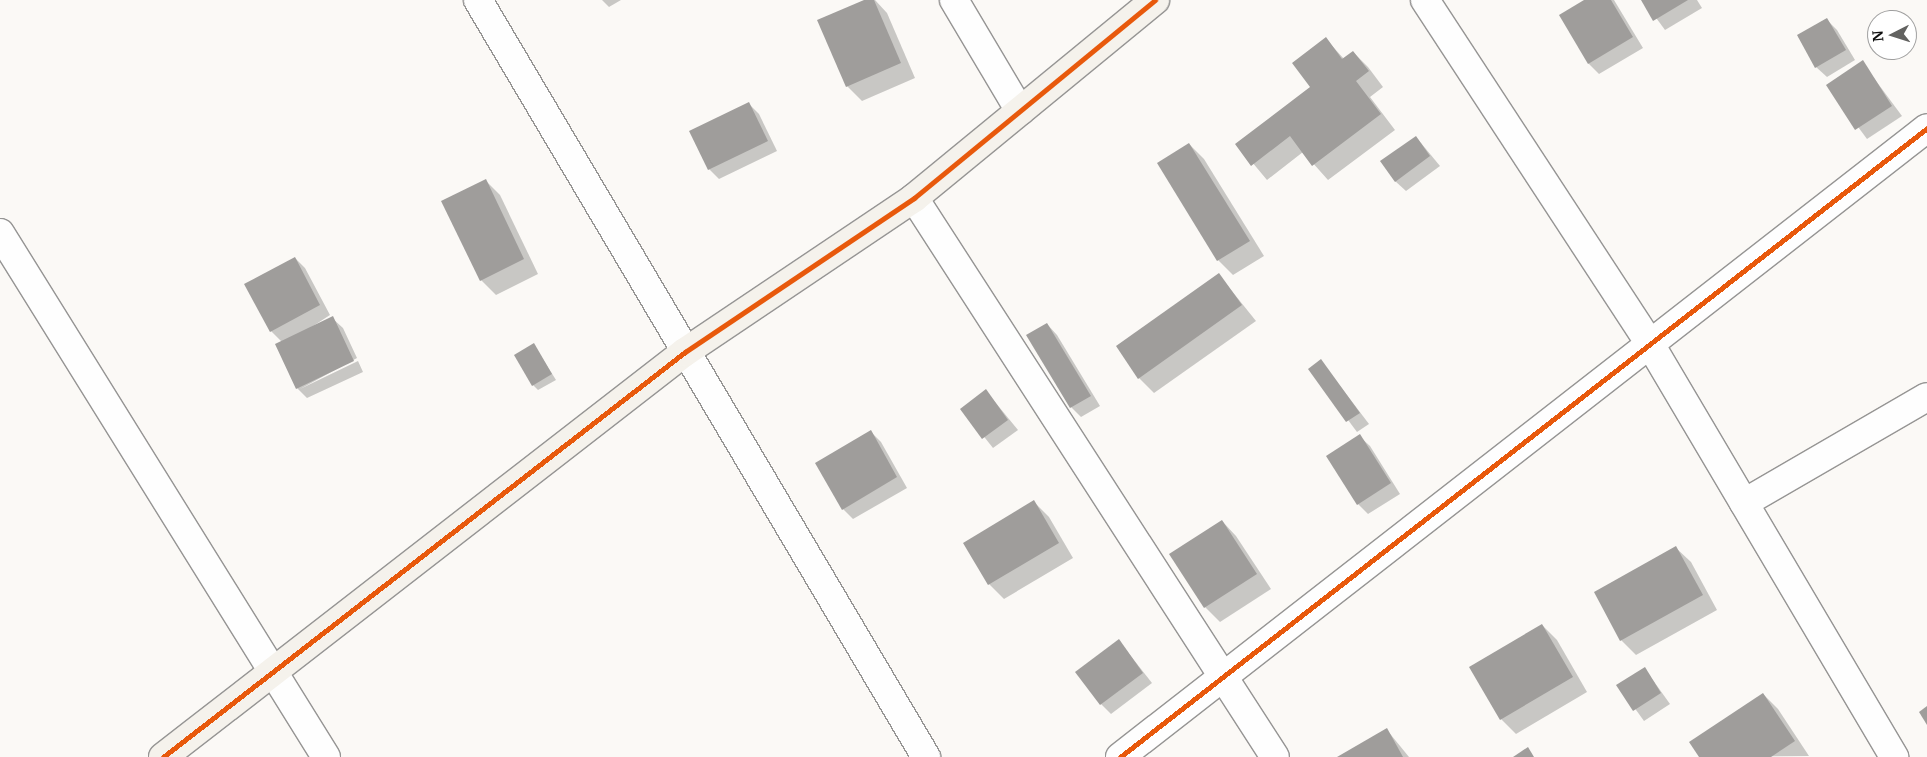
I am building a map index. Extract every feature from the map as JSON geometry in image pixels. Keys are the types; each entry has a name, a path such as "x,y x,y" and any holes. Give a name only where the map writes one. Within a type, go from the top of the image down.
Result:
{"street":[{"path":"478,0 926,757"},
{"path":"954,0 1020,111"},
{"path":"164,757 685,352 914,198 1155,0"},
{"path":"1425,0 1650,344 1894,757"},
{"path":"1120,757 1927,128"},
{"path":"914,198 1276,757"},
{"path":"0,233 326,757"},
{"path":"1744,503 1927,397"}],"building":[{"path":"864,0 874,0 901,63 846,87 817,20"},
{"path":"1584,0 1611,0 1633,37 1588,64 1559,15"},
{"path":"1641,0 1688,0 1653,21"},
{"path":"1827,18 1846,50 1815,68 1797,35"},
{"path":"1326,37 1342,59 1353,51 1369,71 1356,81 1381,114 1312,166 1290,136 1251,166 1235,144 1310,87 1292,63"},
{"path":"1863,60 1892,106 1855,130 1826,85"},
{"path":"749,102 768,141 708,170 689,131"},
{"path":"1416,136 1430,156 1395,182 1380,161"},
{"path":"1189,143 1250,241 1217,261 1157,163"},
{"path":"486,179 524,259 480,281 441,201"},
{"path":"295,257 320,305 270,332 244,284"},
{"path":"1219,273 1242,305 1138,379 1116,346"},
{"path":"333,316 354,361 296,389 275,344"},
{"path":"1047,323 1091,396 1070,408 1026,335"},
{"path":"534,343 552,374 532,386 514,355"},
{"path":"1321,359 1360,413 1346,422 1308,369"},
{"path":"986,389 1008,420 982,439 960,409"},
{"path":"871,430 897,477 842,510 815,463"},
{"path":"1360,434 1391,483 1357,505 1326,456"},
{"path":"1034,500 1059,543 988,585 963,543"},
{"path":"1222,520 1257,574 1204,608 1169,554"},
{"path":"1676,546 1703,595 1620,641 1594,592"},
{"path":"1542,624 1573,677 1500,720 1469,667"},
{"path":"1119,639 1143,673 1100,705 1075,672"},
{"path":"1645,667 1661,693 1633,711 1616,685"},
{"path":"1763,693 1795,741 1771,757 1699,757 1689,742"},
{"path":"1927,706 1927,725 1919,712"},
{"path":"1387,728 1403,757 1337,757"},
{"path":"1528,747 1534,757 1513,757"}],"cycle path":[{"path":"163,757 685,352 914,198 1155,0"},
{"path":"1120,757 1927,128"}]}
